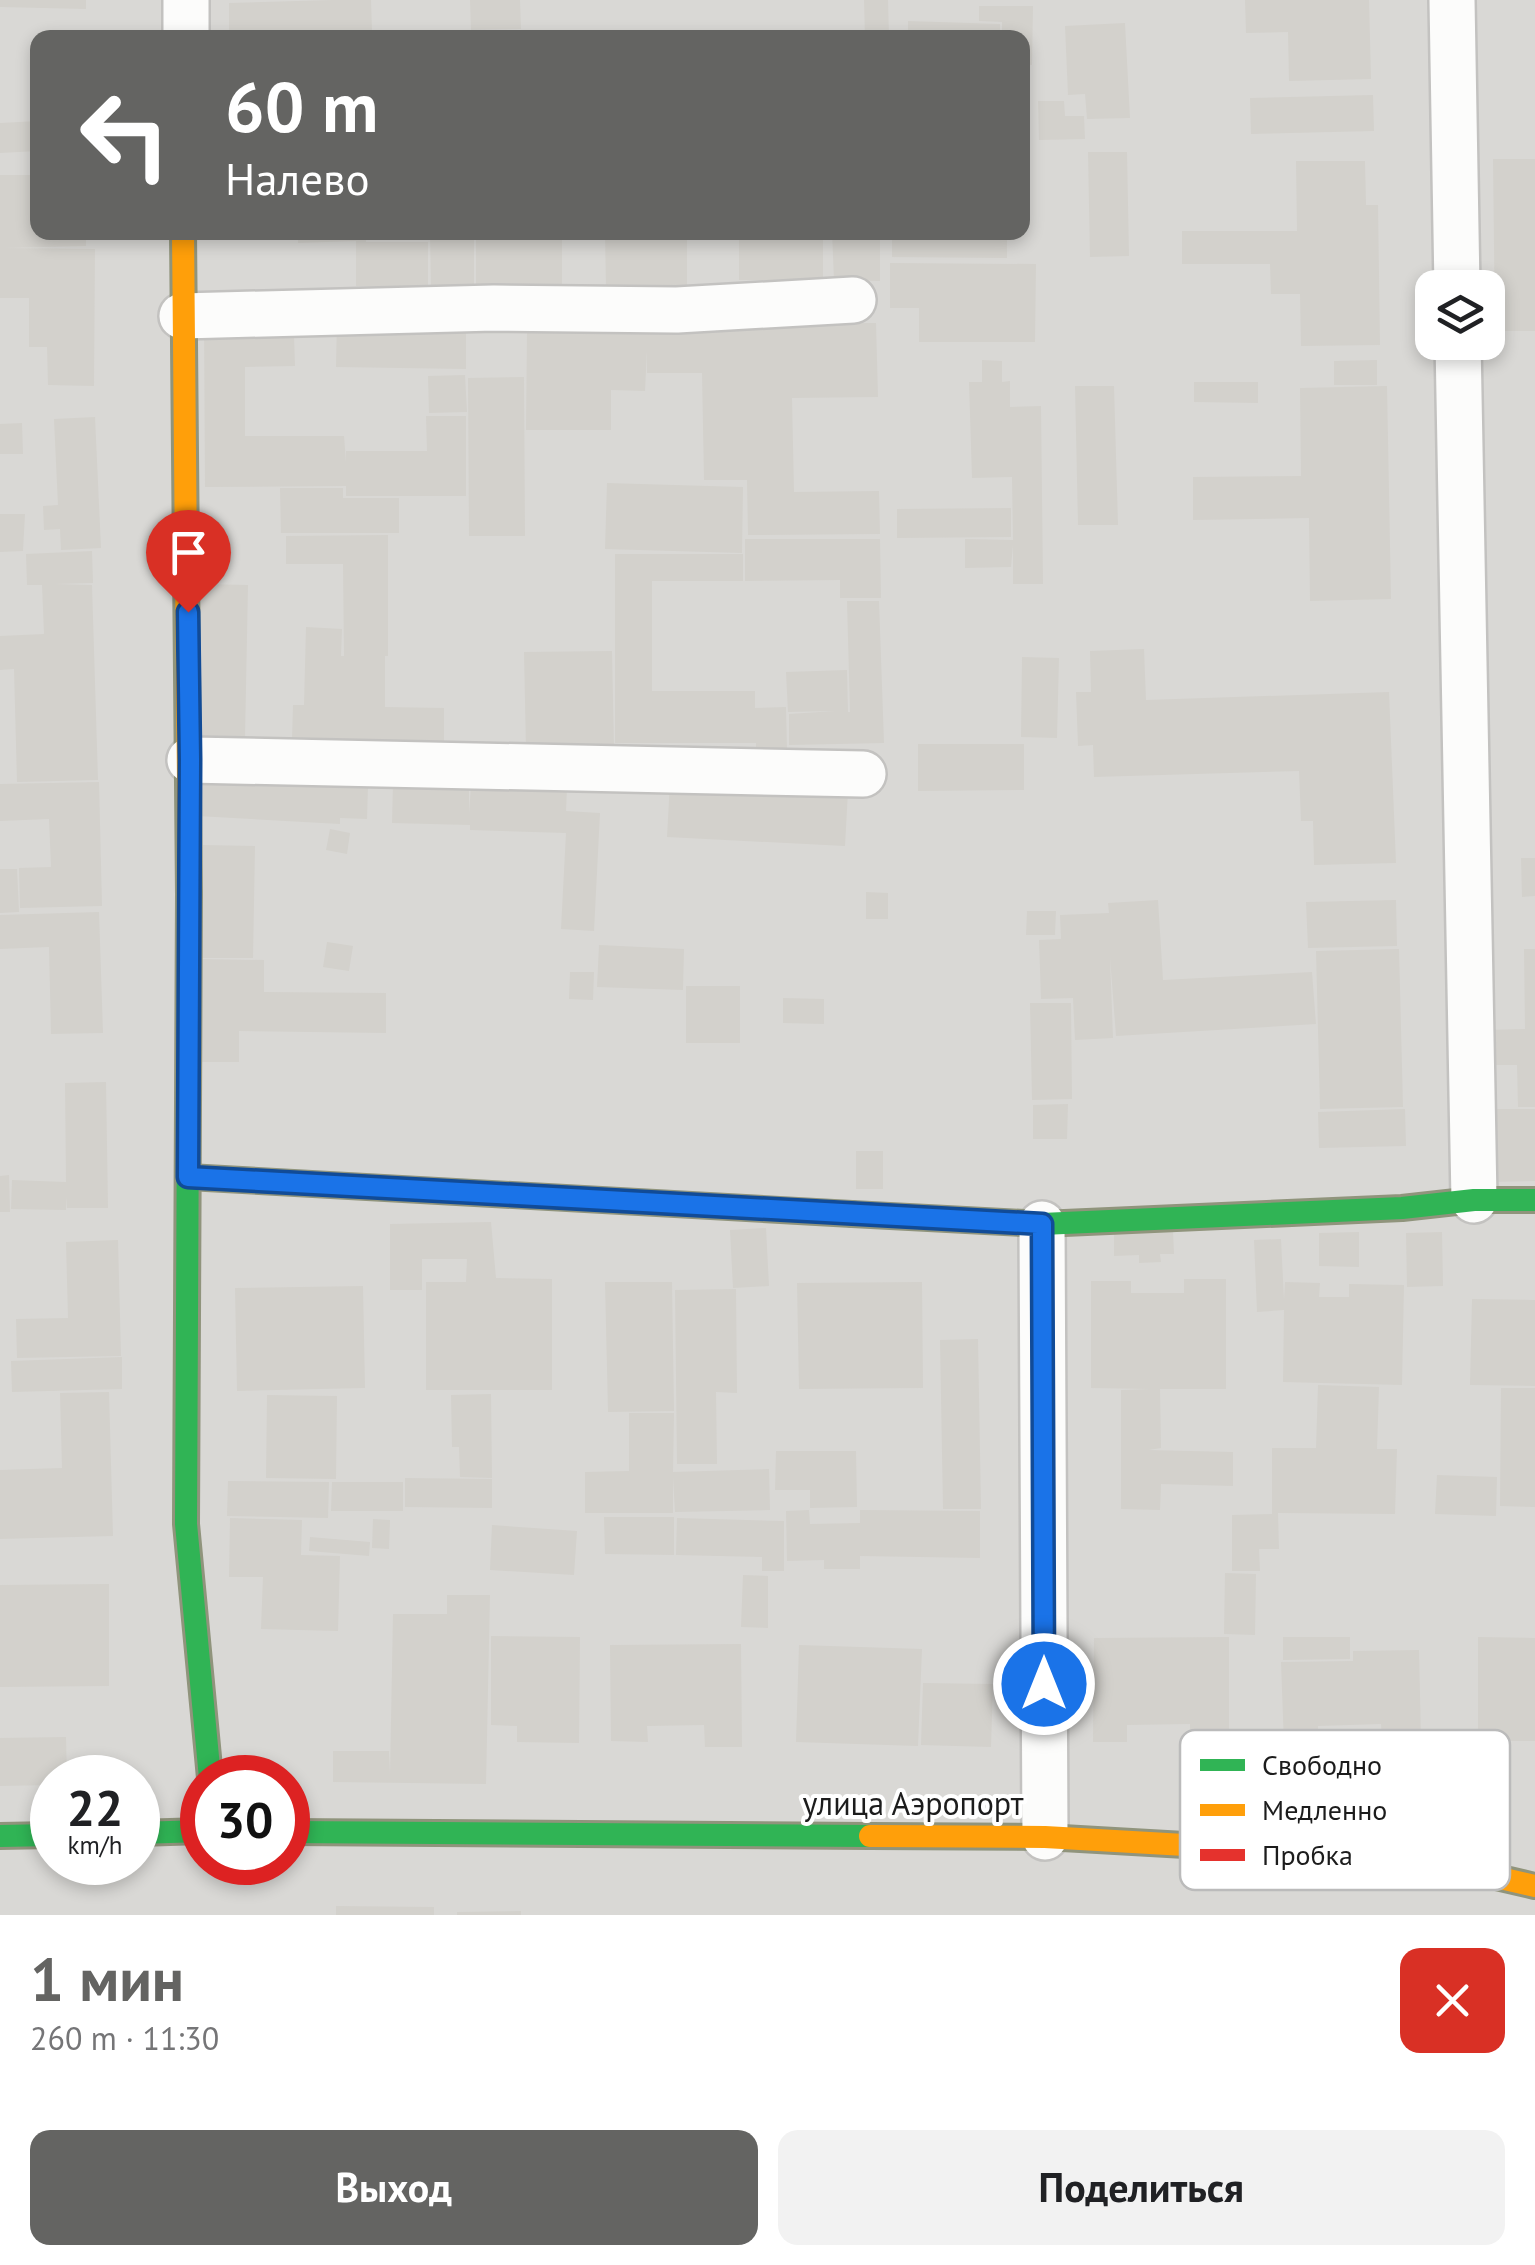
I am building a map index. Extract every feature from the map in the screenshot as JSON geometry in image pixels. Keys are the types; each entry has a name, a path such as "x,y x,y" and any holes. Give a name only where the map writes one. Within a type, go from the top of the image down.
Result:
{"street":[{"path":"186,0 186,30"},
{"path":"1452,0 1457,270"},
{"path":"183,240 190,760 186,1524 208,1755"},
{"path":"182,316 494,308 677,310 854,300"},
{"path":"1458,360 1474,1200"},
{"path":"190,760 863,774"},
{"path":"188,1177 1042,1224 1535,1200"},
{"path":"1042,1224 1045,1837"},
{"name":"улица Аэропорт","path":"310,1832 1045,1837 1180,1845"},
{"path":"0,1836 30,1835"},
{"name":"улица Аэропорт","path":"1510,1880 1535,1886"}],"shaded area":[{"path":"0,0 1535,0 1535,1915 0,1915"}],"building":[{"path":"0,0 86,0 86,9 0,7"},
{"path":"371,0 372,30 229,30 229,3"},
{"path":"470,0 520,0 521,29 471,30"},
{"path":"864,0 888,0 889,30 865,30"},
{"path":"1245,0 1369,0 1371,79 1289,81 1288,32 1246,33"},
{"path":"979,6 1033,6 1032,65 1030,30 1002,30 1002,22 979,21"},
{"path":"908,21 1000,24 1000,30 908,30"},
{"path":"1125,23 1130,118 1087,119 1085,94 1068,95 1065,26"},
{"path":"1373,95 1374,131 1251,134 1250,98"},
{"path":"1038,101 1064,101 1065,116 1084,116 1085,139 1039,140"},
{"path":"30,121 30,151 0,153 0,123"},
{"path":"1088,152 1127,152 1129,256 1090,257"},
{"path":"1493,159 1535,159 1535,331 1505,331 1505,270 1494,270"},
{"path":"1296,161 1365,161 1366,205 1378,205 1380,345 1301,346 1300,294 1271,294 1270,264 1182,264 1182,231 1297,231"},
{"path":"0,175 30,175 30,240 86,240 86,246 4,248 95,249 94,386 48,385 47,347 29,347 29,298 0,298"},
{"path":"298,240 428,242 428,287 356,286 356,241"},
{"path":"430,240 474,240 474,289 431,288"},
{"path":"476,240 562,240 562,288 476,288"},
{"path":"605,240 687,240 687,286 606,287"},
{"path":"739,240 823,240 823,280 739,280"},
{"path":"832,240 880,240 880,281 834,280"},
{"path":"892,240 1007,240 1007,258 892,257"},
{"path":"890,263 1036,264 1035,342 919,342 919,308 890,308"},
{"path":"204,318 335,318 335,336 294,336 295,366 245,367 245,436 344,436 346,462 346,451 427,451 426,416 466,416 466,496 346,496 346,486 205,487"},
{"path":"337,318 466,320 466,369 336,367"},
{"path":"876,323 878,397 792,398 794,492 879,491 880,534 748,535 747,480 704,480 702,373 647,373 647,350 645,391 611,390 611,430 526,430 527,333 546,333 546,325"},
{"path":"982,360 1002,361 1002,382 1010,381 1010,407 1041,406 1043,584 1013,584 1013,545 1011,567 965,568 965,539 1013,540 1012,477 972,478 969,382 982,382"},
{"path":"1377,360 1377,385 1334,385 1334,361"},
{"path":"465,375 467,412 429,413 428,376"},
{"path":"524,377 525,536 469,536 468,378"},
{"path":"1194,382 1258,382 1258,403 1194,402"},
{"path":"1075,386 1114,386 1118,525 1078,525"},
{"path":"1387,386 1391,599 1310,601 1309,518 1193,520 1193,477 1301,476 1300,388"},
{"path":"95,417 101,548 61,550 60,529 44,530 43,506 58,505 54,419"},
{"path":"22,423 23,454 0,454 0,424"},
{"path":"607,483 743,487 742,553 605,549"},
{"path":"280,488 343,488 343,498 399,498 399,533 281,533"},
{"path":"1011,508 1011,537 897,538 897,509"},
{"path":"0,514 25,514 23,551 0,552"},
{"path":"388,535 385,707 444,708 444,741 292,739 293,705 304,705 306,627 342,629 344,656 343,564 286,564 286,536"},
{"path":"745,539 880,539 881,598 840,598 840,580 745,581"},
{"path":"92,551 93,583 55,584 92,585 98,780 17,782 14,669 0,670 0,636 44,634 42,585 27,585 26,554"},
{"path":"615,554 743,554 743,581 652,581 652,691 755,691 755,708 786,707 787,751 756,752 756,743 615,743"},
{"path":"201,584 248,585 245,738 198,736"},
{"path":"847,601 879,601 884,743 789,745 789,714 835,711 788,712 786,672 847,670 850,712"},
{"path":"1144,649 1146,700 1389,692 1396,863 1314,865 1313,821 1301,821 1299,771 1094,777 1093,745 1078,746 1076,692 1091,692 1090,651"},
{"path":"612,651 614,748 526,750 524,652"},
{"path":"1022,657 1059,658 1057,738 1021,737"},
{"path":"918,744 1024,744 1024,790 918,791"},
{"path":"198,779 368,786 367,819 340,818 340,824 197,816"},
{"path":"99,782 102,906 20,908 19,868 51,867 49,819 0,821 0,784"},
{"path":"670,782 848,791 845,846 667,837"},
{"path":"393,784 469,785 469,814 471,785 567,788 566,811 600,813 594,931 561,929 566,833 392,823"},
{"path":"330,829 350,833 347,854 326,850"},
{"path":"203,845 255,846 253,958 201,958"},
{"path":"1521,858 1535,858 1535,896 1522,897"},
{"path":"0,869 17,869 19,912 0,913"},
{"path":"866,892 888,893 888,919 866,919"},
{"path":"1158,900 1163,980 1312,972 1316,1024 1116,1036 1110,957 1113,1038 1075,1040 1073,998 1041,999 1039,940 1061,939 1060,915 1109,913 1108,903"},
{"path":"1396,900 1397,946 1308,948 1306,902"},
{"path":"1027,911 1056,911 1055,935 1026,935"},
{"path":"99,912 103,1033 51,1034 49,947 0,949 0,915"},
{"path":"327,942 353,946 349,971 323,967"},
{"path":"599,945 684,949 683,990 597,987"},
{"path":"1399,949 1403,1107 1320,1109 1316,951"},
{"path":"1524,949 1535,949 1535,1107 1518,1107 1517,1065 1485,1065 1484,1030 1525,1029"},
{"path":"200,959 264,960 264,992 386,993 386,1033 239,1031 239,1062 196,1062"},
{"path":"570,972 594,972 593,1000 569,999"},
{"path":"686,986 740,986 740,1043 686,1043"},
{"path":"783,998 824,999 824,1024 783,1023"},
{"path":"1030,1003 1071,1003 1072,1099 1032,1100"},
{"path":"106,1082 108,1208 67,1208 66,1197 66,1210 11,1209 12,1180 66,1182 65,1083"},
{"path":"1068,1104 1067,1139 1033,1139 1033,1105"},
{"path":"1405,1109 1406,1146 1319,1148 1318,1112"},
{"path":"1486,1109 1535,1109 1535,1181 1487,1182"},
{"path":"856,1151 883,1151 883,1189 856,1189"},
{"path":"9,1175 10,1212 0,1212 0,1176"},
{"path":"491,1222 496,1278 552,1279 552,1390 426,1390 426,1282 466,1282 467,1259 422,1259 422,1290 390,1290 390,1224"},
{"path":"766,1228 769,1286 733,1288 730,1230"},
{"path":"1173,1230 1174,1254 1160,1254 1161,1262 1139,1263 1139,1255 1114,1256 1114,1231"},
{"path":"1359,1232 1359,1267 1319,1266 1319,1233"},
{"path":"1442,1232 1443,1286 1407,1287 1406,1233"},
{"path":"1281,1239 1284,1300 1285,1282 1320,1283 1319,1297 1349,1297 1349,1284 1404,1285 1402,1385 1283,1382 1284,1310 1257,1312 1254,1240"},
{"path":"118,1240 121,1356 17,1358 16,1319 68,1318 66,1242"},
{"path":"1184,1279 1226,1279 1226,1389 1160,1389 1161,1448 1148,1450 1233,1452 1233,1486 1161,1484 1160,1510 1121,1509 1121,1390 1150,1389 1091,1388 1091,1281 1131,1281 1131,1293 1184,1293"},
{"path":"605,1282 672,1282 674,1411 608,1412"},
{"path":"922,1282 923,1388 799,1389 797,1283"},
{"path":"363,1286 365,1388 237,1391 235,1288"},
{"path":"736,1289 737,1393 716,1392 717,1464 677,1464 675,1290"},
{"path":"1472,1299 1535,1300 1535,1386 1470,1385"},
{"path":"978,1339 981,1509 943,1509 940,1340"},
{"path":"122,1357 122,1389 12,1392 11,1361"},
{"path":"1318,1385 1379,1387 1377,1449 1397,1449 1395,1514 1278,1513 1279,1549 1259,1549 1260,1571 1232,1571 1232,1515 1272,1514 1272,1448 1316,1448"},
{"path":"1501,1388 1535,1388 1535,1507 1500,1506"},
{"path":"109,1392 113,1536 0,1539 0,1470 62,1468 60,1393"},
{"path":"491,1394 492,1478 460,1477 459,1447 452,1447 451,1395"},
{"path":"267,1395 337,1396 336,1479 266,1478"},
{"path":"629,1413 674,1413 673,1472 769,1469 770,1510 675,1512 673,1477 673,1513 585,1513 585,1472 629,1471"},
{"path":"776,1451 856,1451 857,1507 810,1508 810,1490 775,1490"},
{"path":"1437,1475 1497,1477 1496,1516 1435,1514"},
{"path":"405,1478 492,1479 492,1508 405,1507"},
{"path":"228,1481 329,1482 328,1518 227,1516"},
{"path":"332,1482 403,1482 403,1511 331,1511"},
{"path":"809,1510 810,1524 860,1523 860,1510 980,1511 980,1558 860,1556 860,1569 824,1569 824,1560 787,1561 786,1511"},
{"path":"604,1517 674,1517 674,1555 605,1554"},
{"path":"230,1518 302,1520 301,1555 340,1556 338,1631 261,1629 263,1577 229,1577"},
{"path":"677,1518 784,1521 784,1571 762,1571 762,1557 676,1555"},
{"path":"373,1519 390,1520 389,1549 372,1548"},
{"path":"492,1525 577,1531 574,1575 490,1570"},
{"path":"310,1537 370,1542 369,1556 309,1551"},
{"path":"1225,1573 1256,1574 1255,1635 1224,1634"},
{"path":"743,1575 768,1576 768,1628 741,1627"},
{"path":"109,1584 109,1686 0,1687 0,1585"},
{"path":"447,1595 490,1595 486,1784 333,1782 333,1751 389,1751 390,1775 393,1614 447,1614"},
{"path":"491,1636 580,1637 579,1743 517,1742 517,1726 491,1725"},
{"path":"1229,1637 1229,1730 1190,1730 1190,1724 1127,1725 1127,1742 1093,1742 1094,1638"},
{"path":"1283,1637 1350,1637 1350,1659 1283,1660"},
{"path":"1478,1637 1535,1638 1535,1741 1510,1741 1510,1730 1478,1730"},
{"path":"741,1644 742,1747 705,1747 704,1725 647,1726 648,1742 611,1741 610,1645"},
{"path":"799,1645 922,1649 918,1746 796,1742"},
{"path":"1419,1650 1421,1730 1381,1730 1381,1724 1283,1730 1281,1662 1353,1661 1353,1651"},
{"path":"923,1683 993,1684 991,1747 921,1745"},
{"path":"66,1737 66,1755 30,1755 30,1785 0,1786 0,1738"},
{"path":"336,1906 434,1907 434,1915 336,1915"},
{"path":"521,1911 521,1915 457,1915 457,1912"}],"traffic: fast":[{"path":"189,894 186,1524 208,1755"},
{"path":"852,1214 1042,1224 1535,1200"},
{"path":"160,1832 180,1832"},
{"path":"310,1832 870,1836"},
{"path":"0,1836 30,1835"}],"traffic: slow":[{"path":"183,240 189,894"},
{"path":"870,1836 1045,1837 1180,1845"},
{"path":"1510,1880 1535,1886"}],"traffic: jam":[{"path":"188,1177 852,1214"}],"route":[{"path":"188,612 188,1177 1042,1224 1044,1684"}]}
